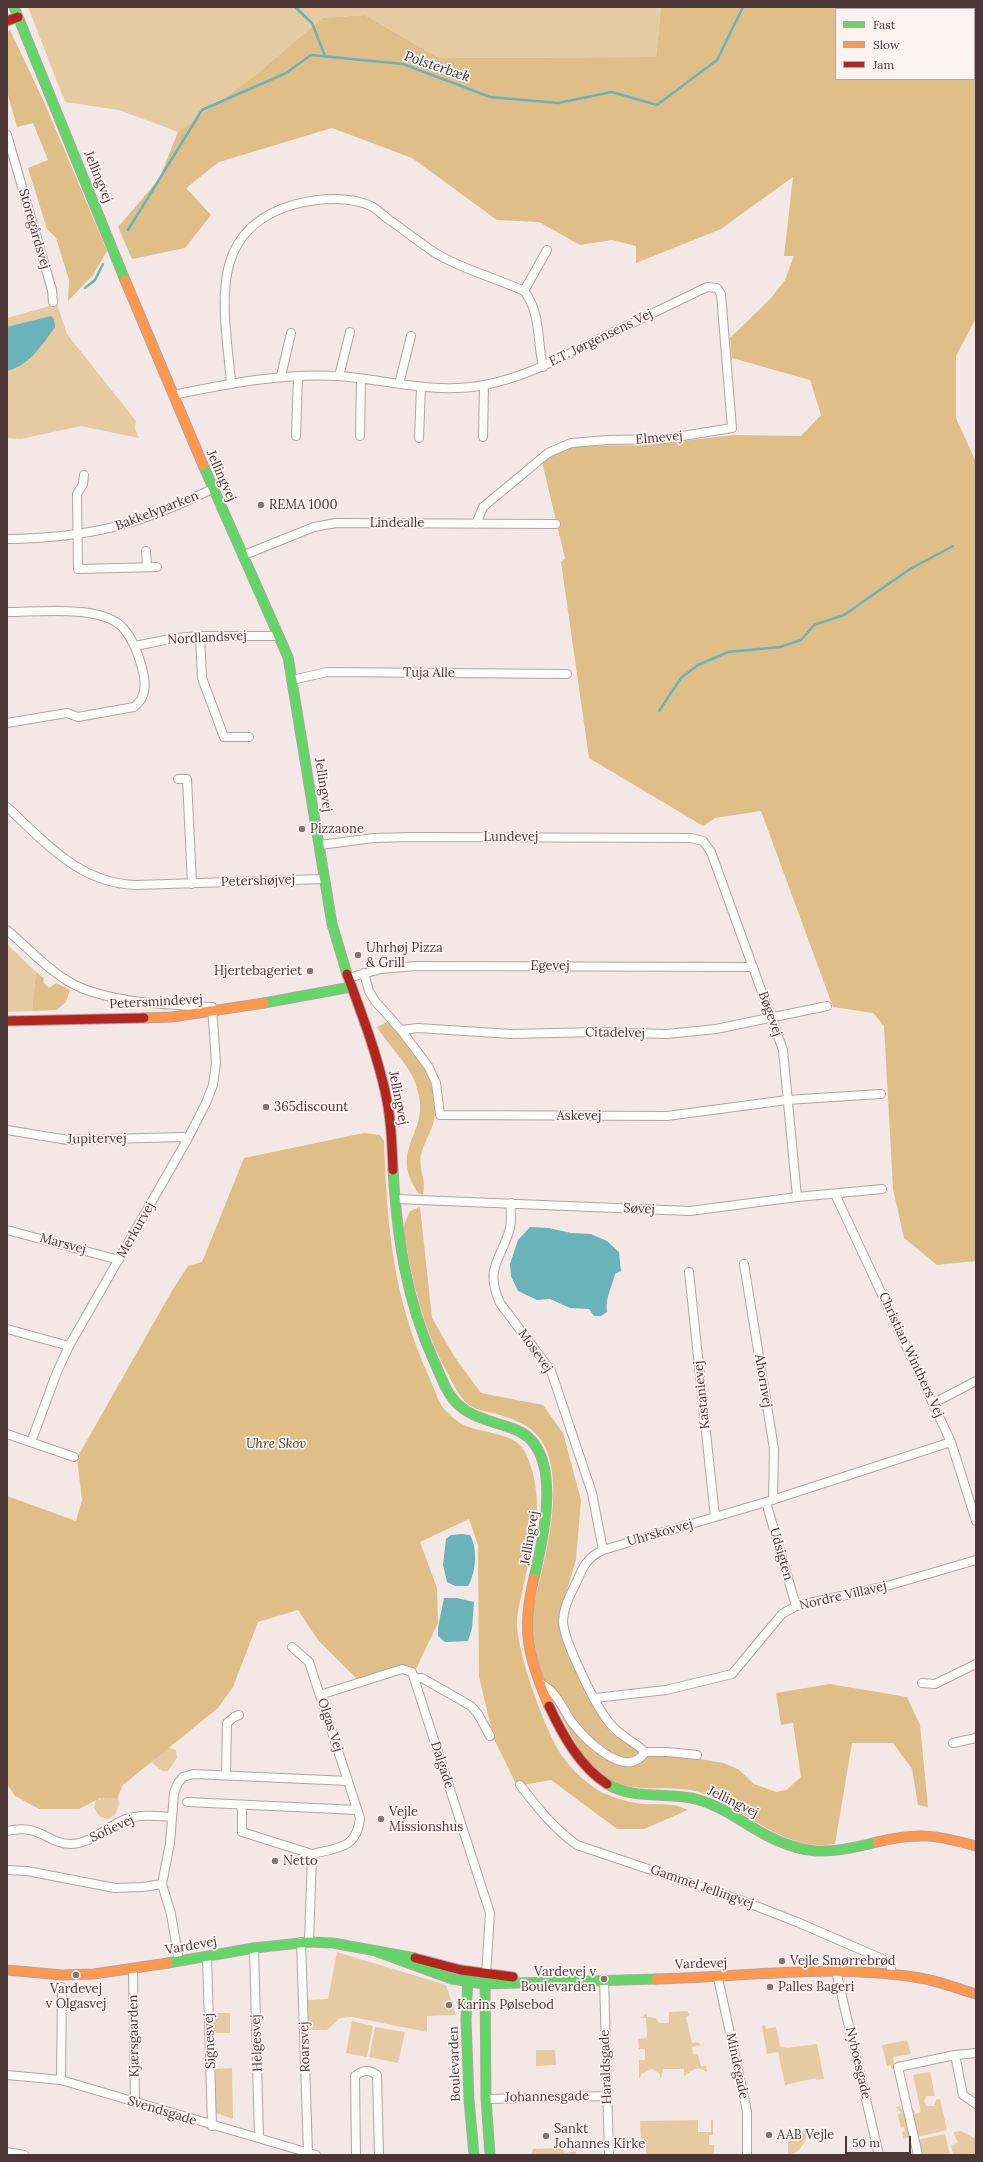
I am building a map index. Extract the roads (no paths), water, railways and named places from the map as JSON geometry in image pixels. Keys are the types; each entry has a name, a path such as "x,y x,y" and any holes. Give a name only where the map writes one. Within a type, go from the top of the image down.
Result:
{"main road":[{"name":"Jellingvej","path":"14,7 212,489 244,555 288,657 320,845 324,879 340,955 368,1030 386,1092 393,1143 395,1199 408,1287 417,1320 450,1394 468,1412 510,1425 527,1435 541,1458 548,1489 548,1523 526,1623 528,1645 540,1682 559,1727 572,1749 593,1774 616,1789 640,1796 674,1795 704,1801 781,1843 812,1852 832,1851 920,1835 943,1837 976,1846"},
{"path":"7,21 18,17"},
{"name":"Petersmindevej","path":"7,1021 172,1017 212,1012 351,987"},
{"name":"Vardevej","path":"7,1970 76,1975 133,1969 254,1948 305,1942 333,1944 378,1952 396,1953 469,1972 485,1979"},
{"name":"Vardevej","path":"378,1952 441,1975 467,1981 485,1979 566,1980 718,1978 775,1972 836,1971 892,1974 921,1978 976,1994"},
{"name":"Boulevarden","path":"469,1972 466,1999 469,2105 474,2155"},
{"path":"485,1979 486,2099 490,2155"}],"street":[{"name":"Storegårdsvej","path":"7,135 10,156 52,290 53,302"},
{"path":"231,383 224,291 226,272 232,254 244,234 261,219 282,208 303,202 329,199 351,200 371,207 438,254 524,291 532,301 535,310 543,367"},
{"path":"524,291 547,250"},
{"name":"E.T. Jørgensens Vej","path":"173,396 231,383 281,376 339,376 421,387 449,388 484,385 513,379 543,367 707,287 717,288"},
{"name":"Elmevej","path":"476,524 483,507 548,453 571,443 607,440 664,439 732,428 721,294 717,288"},
{"path":"339,376 350,332"},
{"path":"281,376 290,334"},
{"path":"399,384 411,336"},
{"path":"296,436 298,376"},
{"path":"360,436 361,379"},
{"path":"483,437 484,385"},
{"path":"419,438 421,387"},
{"path":"84,475 83,484 77,494 78,569 157,566"},
{"name":"Bakkelyparken","path":"7,539 77,535 110,529 149,517 212,489"},
{"name":"Lindealle","path":"244,555 314,526 336,523 556,524"},
{"path":"146,550 147,567"},
{"path":"7,612 82,612 99,614 111,619 124,629 135,646 145,678 144,693 141,702 134,707 78,717 67,713 7,723"},
{"path":"200,636 202,678 224,737 249,737"},
{"name":"Nordlandsvej","path":"135,646 175,638 200,636 279,636"},
{"name":"Tuja Alle","path":"292,680 326,672 567,674"},
{"path":"178,779 187,778 192,884"},
{"name":"Petershøjvej","path":"7,807 67,862 99,879 122,884 192,884 324,879"},
{"name":"Lundevej","path":"320,845 374,838 412,837 684,838 703,841"},
{"name":"Bøgevej","path":"703,841 710,852 783,1050 797,1197"},
{"path":"7,930 56,972 73,984 92,992 143,1002 212,1007 212,1012"},
{"name":"Egevej","path":"348,978 382,969 416,966 753,967"},
{"name":"Askevej","path":"364,973 369,991 375,1001 401,1030 428,1066 436,1083 440,1115 667,1116 787,1100 881,1094"},
{"name":"Citadelvej","path":"401,1030 418,1028 511,1034 598,1032 667,1034 716,1029 827,1006"},
{"name":"Merkurvej","path":"31,1442 69,1346 187,1140 206,1103 213,1085 216,1063 212,1012"},
{"name":"Jupitervej","path":"7,1130 68,1140 183,1137 187,1140"},
{"name":"Søvej","path":"395,1199 690,1211 797,1197 882,1189"},
{"name":"Christian Winthers Vej","path":"835,1194 934,1402 951,1442 976,1520"},
{"name":"Mosevej","path":"511,1203 510,1228 493,1270 495,1291 500,1303 551,1371 592,1493 603,1550"},
{"name":"Marsvej","path":"7,1230 119,1260"},
{"name":"Ahornvej","path":"744,1264 774,1449 770,1501"},
{"name":"Kastanievej","path":"689,1272 715,1517"},
{"path":"7,1329 69,1346"},
{"path":"934,1402 976,1381"},
{"path":"7,1434 74,1457"},
{"name":"Uhrskovvej","path":"645,1752 637,1744 621,1734 608,1723 570,1648 565,1633 563,1621 569,1597 585,1563 591,1556 603,1550 770,1501 951,1442"},
{"name":"Udsigten","path":"770,1501 796,1606"},
{"name":"Nordre Villavej","path":"595,1698 666,1690 732,1674 782,1614 796,1606 887,1586 976,1560"},
{"name":"Olgas Vej","path":"292,1647 309,1662 360,1818 359,1829 352,1841 342,1847 312,1854"},
{"path":"922,1683 935,1684 976,1664"},
{"path":"320,1695 402,1669 412,1672 414,1678 422,1678 471,1706 478,1714 490,1736"},
{"name":"Dalgade","path":"414,1678 490,1913 485,1979"},
{"path":"540,1682 553,1692 572,1722 608,1756 622,1762 630,1762 636,1761 645,1752 668,1752 697,1755"},
{"path":"226,1775 227,1724 234,1717 239,1715"},
{"path":"953,1743 976,1738"},
{"path":"179,1961 171,1914 162,1884 170,1843 174,1793 178,1783 184,1777 193,1774 348,1781"},
{"name":"Gammel Jellingvej","path":"520,1785 545,1818 562,1834 577,1845 743,1901 797,1922 887,1961 890,1964 892,1974"},
{"path":"187,1802 357,1810"},
{"path":"242,1805 242,1832 312,1854 305,1942"},
{"name":"Sofievej","path":"7,1831 27,1829 38,1832 59,1842 70,1844 91,1840 118,1823 136,1817 172,1816"},
{"path":"7,1870 27,1871 115,1888 143,1887 162,1884"},
{"name":"Roarsvej","path":"305,1942 312,2154"},
{"name":"Helgesvej","path":"254,1948 259,2138"},
{"name":"Signesvej","path":"207,1956 212,2126"},
{"name":"Kjærsgaarden","path":"133,1969 136,2102"},
{"name":"Nyboesgade","path":"836,1971 878,2155"},
{"name":"Mindegade","path":"718,1978 746,2111 747,2155"},
{"name":"Haraldsgade","path":"604,1979 609,2155"},
{"path":"61,2080 62,1987"},
{"path":"918,2155 898,2067 955,2055 976,2053"},
{"path":"955,2055 963,2095 976,2104"},
{"path":"356,2155 355,2076 361,2071 371,2071 377,2075 379,2155"},
{"name":"Svendsgade","path":"7,2075 61,2080 212,2126 312,2154"},
{"name":"Johannesgade","path":"486,2099 607,2096"},
{"path":"7,2152 24,2155"}],"water":[{"path":"51,316 54,319 55,327 35,354 22,364 7,371 7,327"},
{"path":"530,1227 549,1228 571,1233 591,1234 607,1241 619,1252 621,1271 615,1274 608,1297 607,1312 601,1316 594,1316 589,1309 570,1308 550,1299 537,1300 518,1291 511,1276 510,1264 518,1240"},
{"path":"451,1535 470,1535 473,1541 475,1554 473,1575 468,1586 455,1586 447,1582 443,1565 446,1539"},
{"path":"444,1598 457,1598 474,1602 472,1628 468,1641 445,1642 438,1636 438,1627"}],"waterway":[{"path":"295,7 312,23 325,56"},
{"name":"Polsterbæk","path":"128,230 202,110 286,73 311,55 403,64 490,97 558,103 612,92 657,105 717,60 743,7"},
{"name":"Polsterbæk","path":"85,288 95,280 103,264"},
{"path":"659,711 681,678 698,665 728,652 780,647 801,640 814,625 844,615 910,569 953,546"}],"place":[{"name":"REMA 1000","path":"261,505"},
{"name":"Pizzaone","path":"302,829"},
{"name":"Uhrhøj Pizza & Grill","path":"358,955"},
{"name":"Hjertebageriet","path":"310,971"},
{"name":"365discount","path":"266,1107"},
{"name":"Vejle Missionshus","path":"381,1819"},
{"name":"Netto","path":"275,1861"},
{"name":"Vejle Smørrebrød","path":"782,1961"},
{"name":"Vardevej v Olgasvej","path":"76,1975"},
{"name":"Vardevej v Boulevarden","path":"604,1979"},
{"name":"Palles Bageri","path":"770,1987"},
{"name":"Karins Pølsebod","path":"449,2005"},
{"name":"AAB Vejle","path":"769,2135"},
{"name":"Sankt Johannes Kirke","path":"546,2136"}],"park label":[{"name":"Uhre Skov","path":"276,1444"}]}
